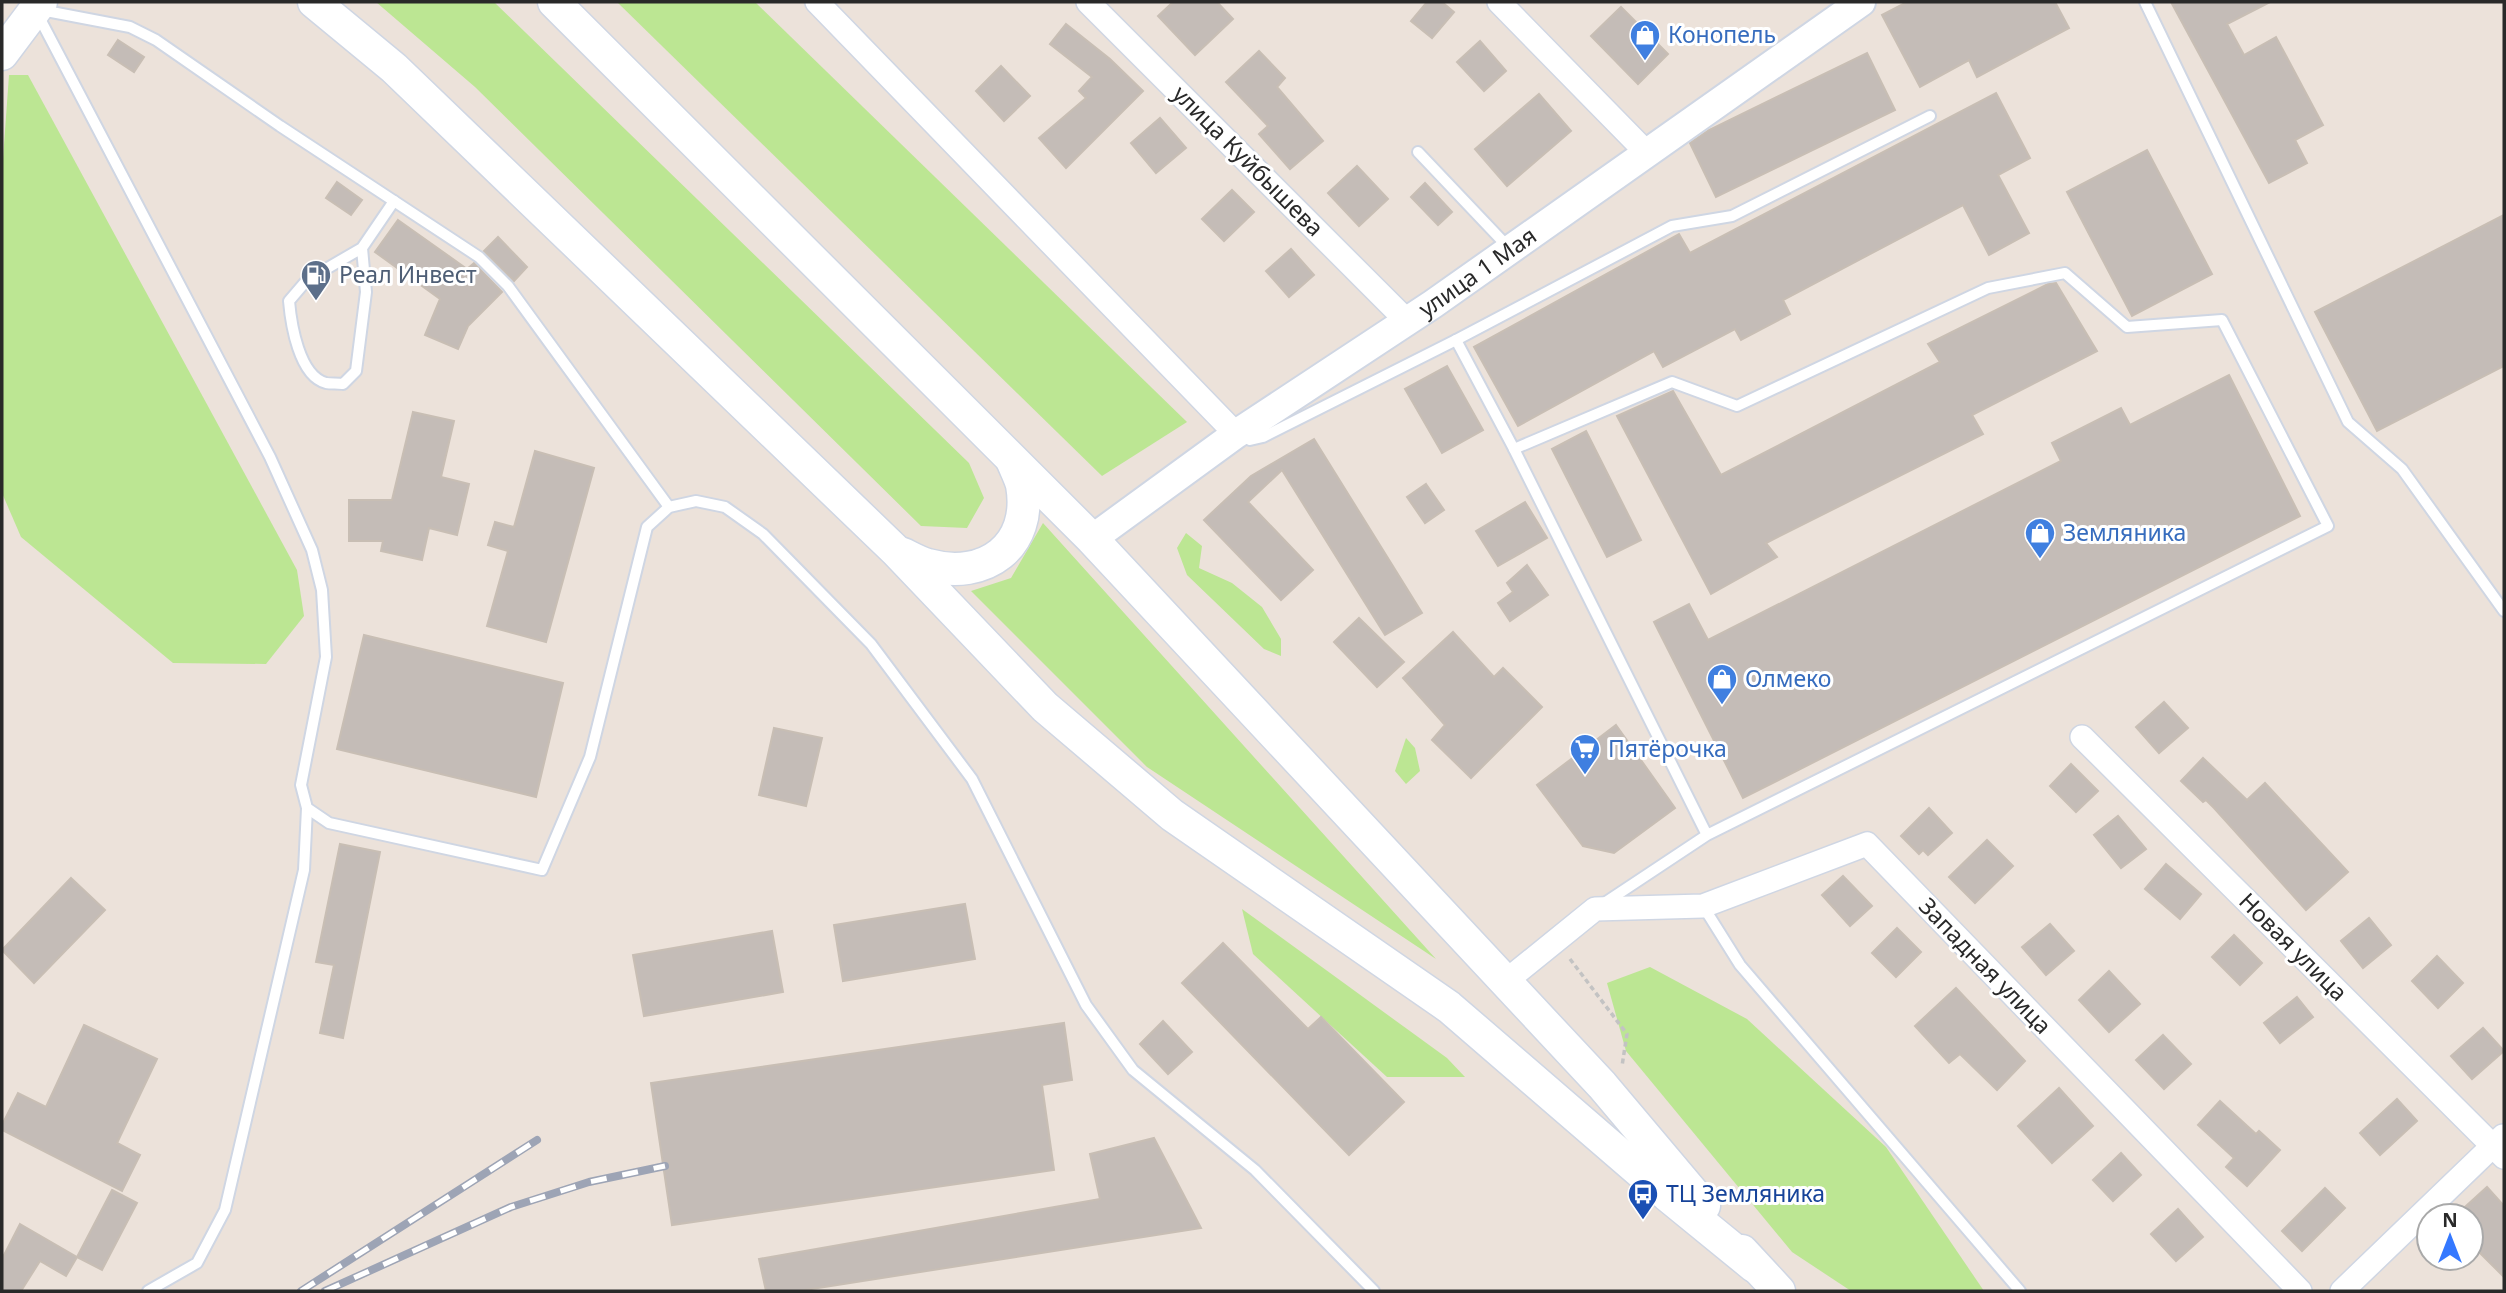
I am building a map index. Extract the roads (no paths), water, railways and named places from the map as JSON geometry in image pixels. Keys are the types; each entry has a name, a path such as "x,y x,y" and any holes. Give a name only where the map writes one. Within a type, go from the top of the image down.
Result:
{"main road":[{"path":"314,2 394,68 895,551 1045,707 1172,815 1448,1007 1754,1266"},
{"path":"554,2 1093,539 1602,1085 1754,1266 1779,1291"},
{"path":"2,54 38,6"},
{"path":"895,551 928,565 957,569 986,565 1006,551 1020,528 1024,505 1022,483 1011,459"}],"street":[{"path":"817,2 1236,433"},
{"name":"улица Куйбышева","path":"1088,2 1407,321"},
{"path":"1499,2 1647,153"},
{"name":"улица 1 Мая","path":"1093,539 1236,433 1510,250 1861,2"},
{"name":"Новая улица","path":"2082,737 2500,1145"},
{"name":"Западная улица","path":"1595,909 1703,906 1867,844 2300,1291"},
{"path":"1506,981 1595,909"},
{"path":"2342,1291 2500,1145"}],"lane":[{"path":"2145,2 2348,422 2402,469 2504,611"},
{"path":"38,6 130,27 156,40 280,126 479,257 508,286 669,507"},
{"path":"38,6 270,457 312,550 322,590 326,657 301,785 307,808 304,870 225,1210 197,1263 148,1291"},
{"path":"1236,433 1250,440 1263,437 1457,340 1672,226 1732,216 1930,116"},
{"path":"1418,152 1510,250"},
{"path":"362,248 366,292 356,371 343,384 324,383 308,369 291,330 289,301 307,280 362,248 394,201"},
{"path":"1514,449 1672,382 1737,406 1988,288 2065,272 2127,327 2222,320 2328,526 1707,835 1595,909"},
{"path":"1457,340 1707,835"},
{"path":"307,808 330,823 542,870 590,757 647,527 669,507 696,501 725,507 762,534 871,644 972,779 1086,1005 1133,1070 1255,1170 1374,1291"},
{"path":"1703,906 1740,965 2020,1291"}],"railway":[{"path":"301,1291 537,1140"},
{"path":"325,1291 511,1207 589,1182 665,1166"}],"place":[{"name":"Конопель","path":"1645,62"},
{"name":"Реал Инвест","path":"316,302"},
{"name":"Земляника","path":"2040,560"},
{"name":"Олмеко","path":"1722,706"},
{"name":"Пятёрочка","path":"1585,776"},
{"name":"ТЦ Земляника","path":"1643,1221"}]}
